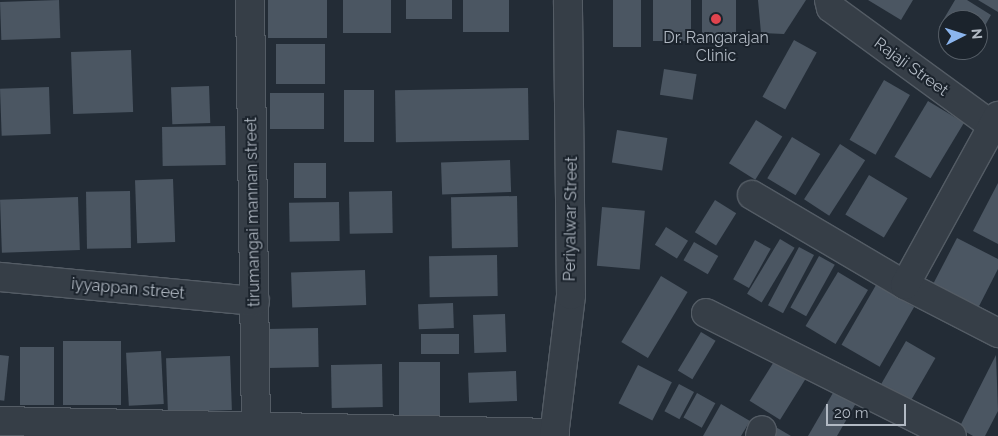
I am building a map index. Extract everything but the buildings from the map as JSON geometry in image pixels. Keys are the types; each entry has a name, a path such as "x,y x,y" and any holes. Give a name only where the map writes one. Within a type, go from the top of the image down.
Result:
{"street":[{"name":"tirumangai mannan street","path":"250,0 256,430"},
{"name":"Periyalwar Street","path":"554,434 571,295 568,0"},
{"name":"Rajaji Street","path":"831,3 996,124"},
{"path":"905,286 996,124"},
{"path":"752,195 905,286 998,333"},
{"name":"iyyappan street","path":"0,277 255,301"},
{"path":"706,313 952,436"},
{"path":"0,421 256,430 554,434"}],"place":[{"name":"Dr. Rangarajan Clinic","path":"716,19"}]}
